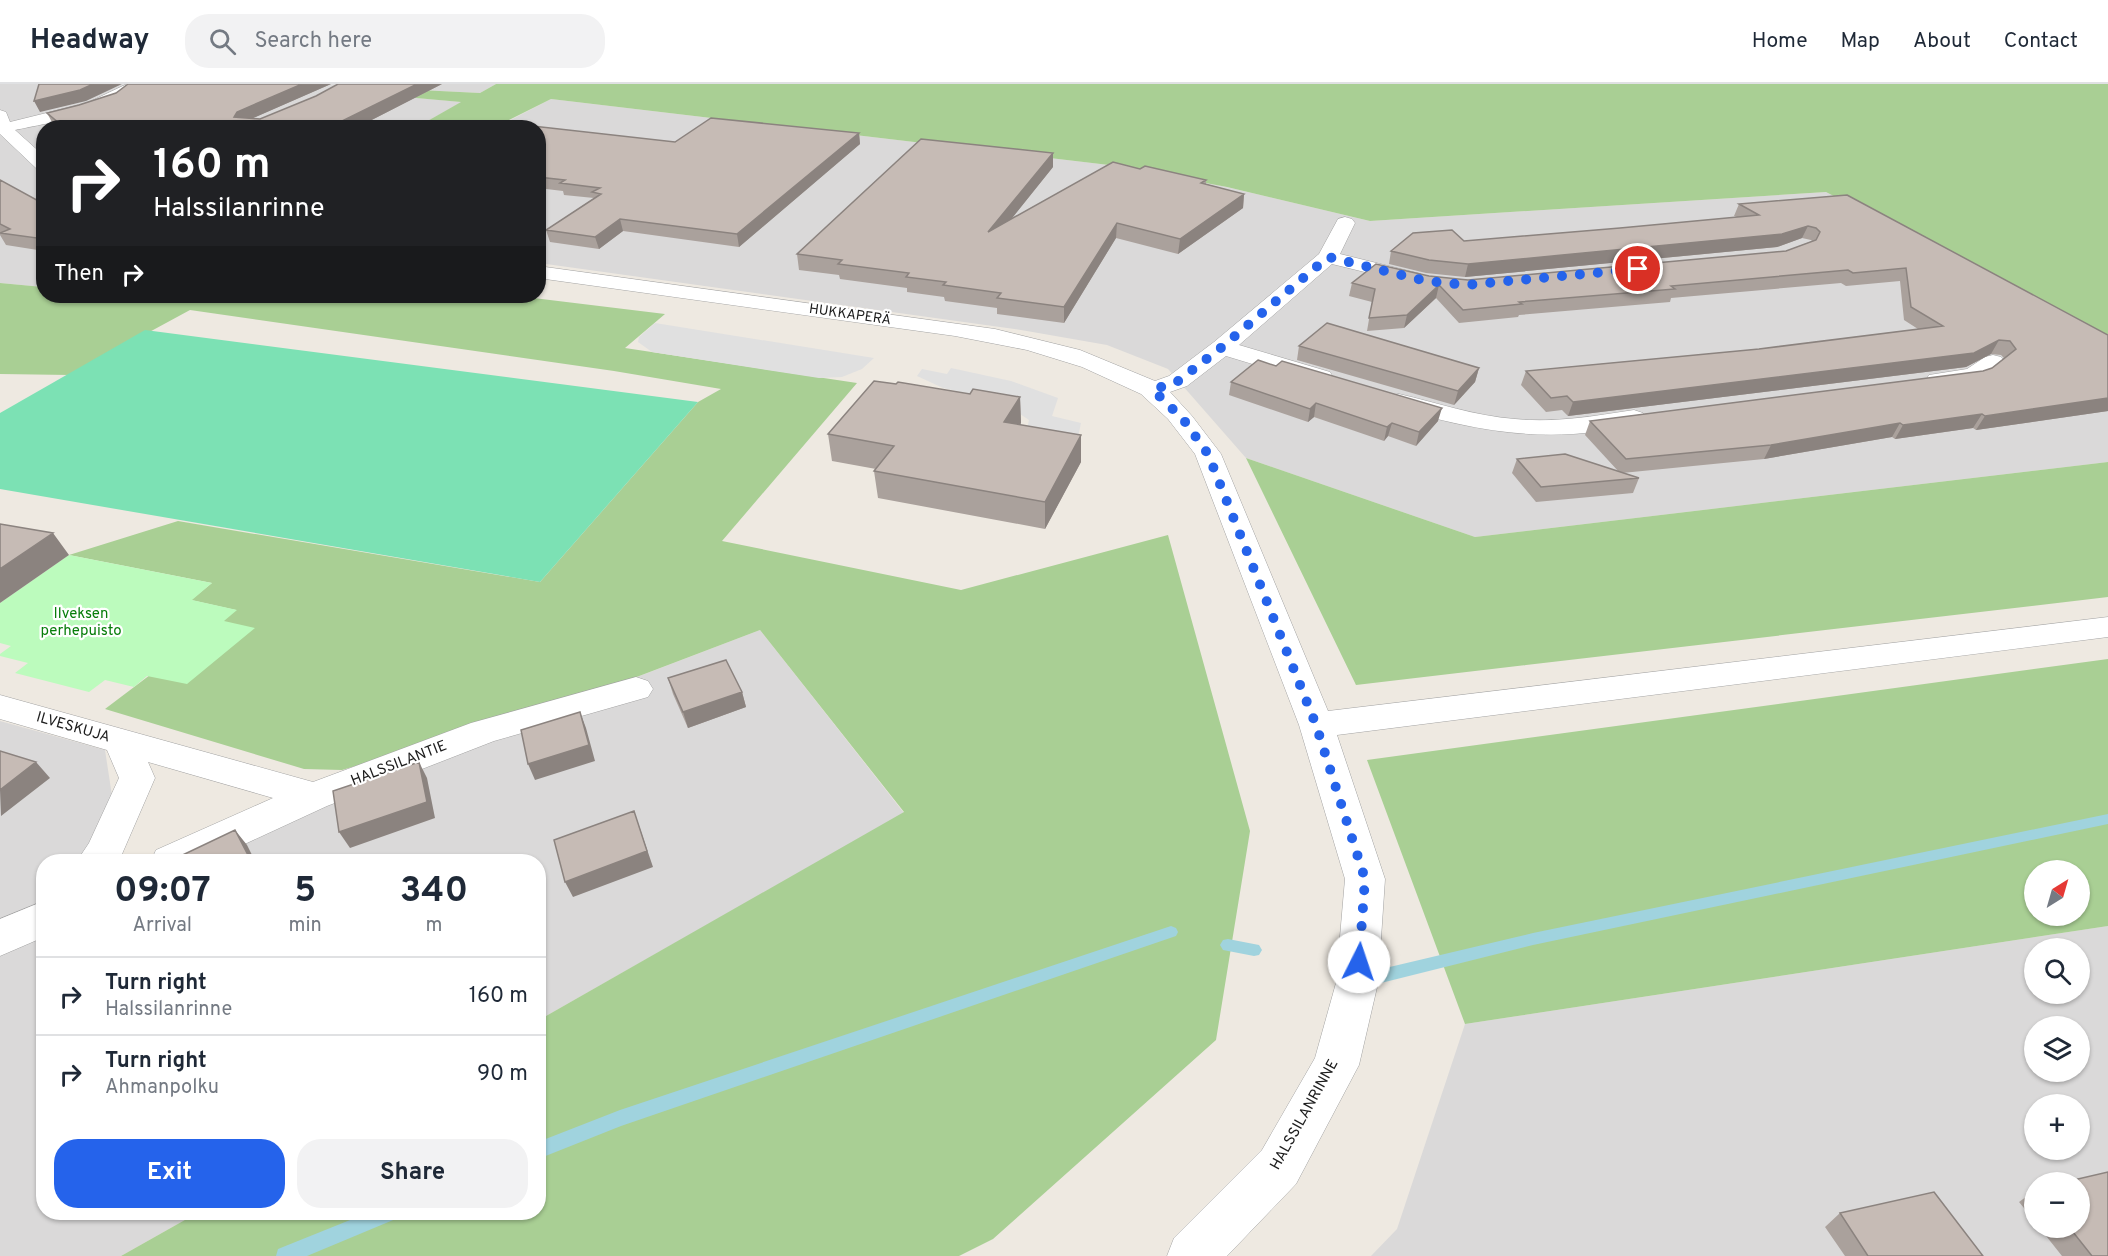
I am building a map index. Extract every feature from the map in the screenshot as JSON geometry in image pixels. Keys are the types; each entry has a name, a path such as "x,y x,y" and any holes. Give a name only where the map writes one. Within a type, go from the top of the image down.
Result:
{"street":[{"path":"1,122 102,102 131,90 137,84"},
{"path":"1,122 36,158"},
{"path":"1153,390 1178,381 1222,347 1328,257 1345,223"},
{"path":"1328,257 1436,282"},
{"name":"HUKKAPERÄ","path":"546,273 1016,338 1081,358 1153,390"},
{"path":"1222,347 1347,385"},
{"path":"1915,383 1974,375 1993,362"},
{"name":"HALSSILANRINNE","path":"1153,390 1183,419 1208,454 1316,725 1365,879 1357,983 1336,1065 1279,1167 1199,1254"},
{"path":"1381,395 1484,423 1533,428 1565,427 1658,416"},
{"path":"1316,725 2108,627"},
{"name":"HALSSILANTIE","path":"186,854 314,796 483,732 636,689"},
{"name":"ILVESKUJA","path":"0,707 121,741 137,778 102,854"},
{"path":"121,741 314,796"},
{"path":"0,938 36,922"}],"shaded area":[{"path":"0,84 496,84 480,93 359,87 351,92 462,102 430,120 36,120 36,286 0,283"},
{"path":"551,99 1109,165 1227,187 1370,221 1826,192 2108,339 2108,462 1475,537 1246,458 1168,369 1107,345 1021,330 546,264 546,120 510,120"},
{"path":"655,323 874,358 862,369 842,377 819,378 652,352 638,342 639,337"},
{"path":"951,368 1011,381 1058,398 1052,416 1081,423 1078,437 1027,429 1029,420 1011,408 987,398 943,388 917,376 922,369 947,374"},
{"path":"760,630 904,813 546,1016 546,854 173,854"},
{"path":"0,721 105,750 121,854 36,854 36,1220 185,1220 121,1256 0,1256"},
{"path":"2108,926 2108,1256 1371,1256 1397,1229 1465,1024 2024,939 2024,1004 2090,1004 2090,938 2029,938"}],"green space":[{"path":"496,84 2108,84 2108,339 1826,192 1370,221 1227,187 1109,165 551,99 509,120 429,120 461,102 349,92 359,87 480,93"},
{"path":"0,283 36,286 36,303 546,303 546,300 665,314 625,348 857,383 722,541 961,590 1168,535 1250,831 1216,1040 993,1239 959,1256 121,1256 185,1220 546,1220 546,1016 904,812 760,630 563,705 342,770 304,769 105,709 236,610 191,600 212,583 69,555 178,521 540,582 698,402 721,389 614,371 190,310 70,375 0,374"},
{"path":"145,330 698,402 540,582 0,489 0,413"},
{"path":"1246,458 1475,537 2108,462 2108,597 1356,685"},
{"name":"Ilveksen perhepuisto","path":"69,555 212,583 192,600 237,610 224,621 255,628 187,684 147,676 134,687 105,680 89,692 15,673 28,663 0,656 11,646 0,643 0,603"},
{"path":"2108,659 2108,926 1465,1024 1367,760"}],"building":[{"path":"39,84 93,84 80,90 34,101"},
{"path":"128,84 302,84 237,112 234,117 260,119 316,96 338,84 417,84 344,120 55,120 47,113 116,93"},
{"path":"711,118 859,133 737,234 620,219 595,237 546,230 601,194 592,192 600,188 560,183 565,180 546,178 546,127 675,142"},
{"path":"921,139 1053,153 988,232 1113,162 1140,169 1145,166 1206,180 1201,183 1244,194 1180,239 1117,223 1064,307 997,298 1001,293 943,285 946,282 906,277 909,273 838,264 842,260 797,254"},
{"path":"0,180 36,200 36,238 0,233 10,229 0,224"},
{"path":"1847,195 2108,335 2108,398 1985,416 1982,414 1903,425 1900,423 1771,445 1626,459 1590,421 1983,371 1992,368 2016,349 2010,341 1999,340 1974,353 1573,402 1567,396 1551,398 1526,371 1759,349 1943,326 1911,307 1906,268 1853,273 1848,270 1671,286 1675,289 1519,302 1522,304 1463,310 1439,285 1407,315 1369,318 1375,289 1352,283 1376,264 1429,276 1468,280 1786,251 1816,240 1820,232 1808,226 1782,234 1468,264 1429,260 1391,251 1413,233 1452,230 1464,241 1620,228 1759,215 1739,204"},
{"path":"1327,323 1479,368 1458,391 1299,346"},
{"path":"1258,360 1276,366 1282,361 1442,408 1419,432 1392,423 1387,427 1316,403 1310,409 1231,382"},
{"path":"874,381 896,384 898,382 970,394 973,389 1020,397 1004,422 1081,435 1045,502 874,471 894,446 828,434"},
{"path":"1565,454 1639,478 1541,487 1517,459"},
{"path":"0,524 53,533 0,569"},
{"path":"726,660 742,692 683,712 668,678"},
{"path":"580,712 589,745 528,764 521,730"},
{"path":"0,751 36,762 0,790"},
{"path":"419,762 427,802 339,832 333,791"},
{"path":"634,811 647,851 565,882 554,840"},
{"path":"235,830 247,854 185,854"},
{"path":"2108,1172 2108,1256 2092,1256 2078,1238 2090,1238 2090,1176"},
{"path":"1934,1192 1983,1256 1868,1256 1840,1213"}],"waterway":[{"path":"1377,977 1533,939 2108,819"},
{"path":"546,1148 620,1118 1171,932"},
{"path":"1228,945 1254,950"},
{"path":"285,1256 373,1220"}],"route":[{"path":"1359,962 1365,879 1316,725 1208,454 1183,419 1153,390 1178,381 1222,347 1328,257 1426,281 1466,285 1638,269"}]}
